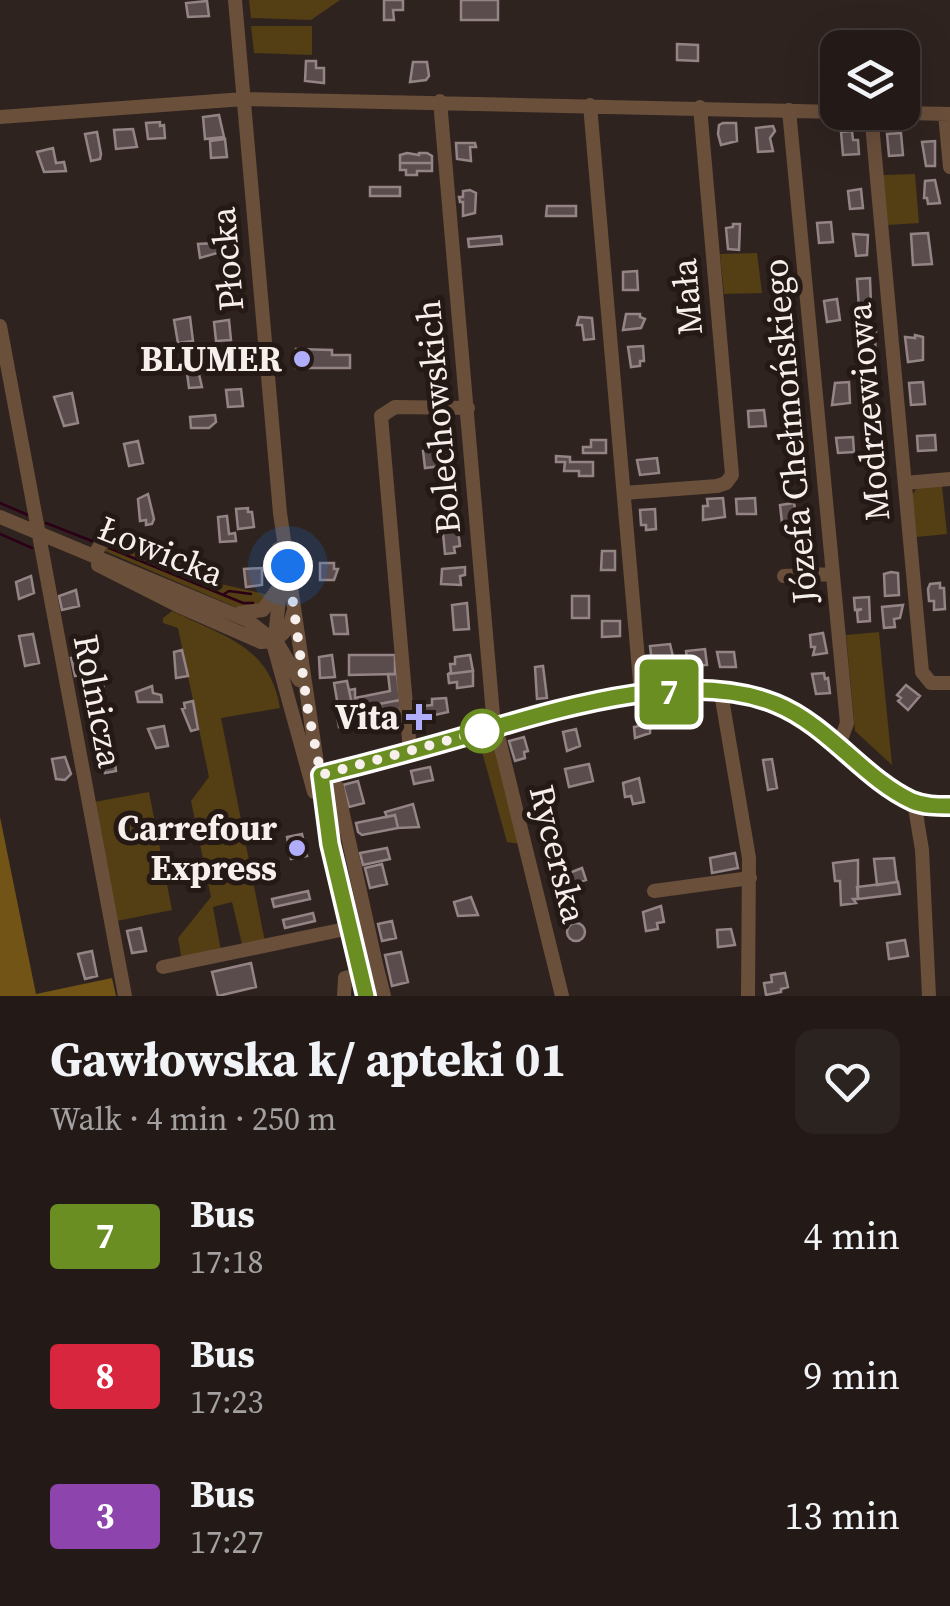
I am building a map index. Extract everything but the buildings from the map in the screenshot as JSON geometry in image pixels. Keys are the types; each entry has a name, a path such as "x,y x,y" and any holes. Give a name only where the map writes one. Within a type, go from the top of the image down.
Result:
{"street":[{"name":"Płocka","path":"235,0 280,513 331,850"},
{"path":"0,117 244,99 820,111"},
{"name":"Bolechowskich","path":"440,101 496,727"},
{"path":"590,105 641,694"},
{"name":"Mała","path":"624,493 717,486 730,481 700,107"},
{"name":"Józefa Chełmońskiego","path":"789,110 848,723 840,744"},
{"path":"920,114 948,114 950,167"},
{"name":"Modrzewiowa","path":"873,130 922,672 930,683 950,683"},
{"name":"Rolnicza","path":"0,326 125,996"},
{"path":"410,752 381,416 395,407 468,408"},
{"path":"905,483 950,479"},
{"name":"Płocka","path":"280,513 274,640 366,996"},
{"name":"Łowicka","path":"0,517 258,626 274,640 294,668 307,705"},
{"path":"94,555 107,538 121,540 206,574"},
{"name":"Łowicka","path":"72,549 148,591 240,634 266,649 279,667"},
{"path":"784,576 833,574"},
{"name":"Łowicka","path":"227,610 244,614 263,610 272,602 279,585"},
{"path":"274,640 290,626 294,604"},
{"name":"Łowicka","path":"240,634 266,642 274,640"},
{"path":"721,692 750,878 748,996"},
{"path":"315,793 321,775 571,706 641,694 721,692 762,698 779,705 840,744 914,802 950,806"},
{"name":"Rycerska","path":"496,727 562,996"},
{"path":"304,754 321,775"},
{"path":"337,787 384,996"},
{"path":"914,802 922,850 929,996"},
{"path":"329,824 344,820"},
{"path":"331,850 351,850"},
{"path":"654,892 750,878"},
{"path":"163,968 350,928"},
{"path":"344,996 345,978 376,964"}],"shaded area":[{"path":"249,0 340,0 311,20 251,18"},
{"path":"251,26 312,26 312,55 254,53"},
{"path":"915,174 919,223 888,225 883,175"},
{"path":"757,253 762,293 724,294 720,254"},
{"path":"942,486 947,534 916,537 912,495 917,488"},
{"path":"107,542 199,579 269,595 264,604 242,610 105,551"},
{"path":"172,611 227,637 255,657 275,687 280,708 221,718 265,942 243,948 232,902 213,907 221,951 182,961 178,938 211,897 191,801 209,777 178,628 163,623"},
{"path":"879,632 892,765 855,731 846,635"},
{"path":"494,736 521,844 507,842 479,741"},
{"path":"149,792 172,910 117,921 94,802"},
{"path":"0,817 36,994 112,978 116,996 0,996"}],"waterway":[{"path":"0,503 28,515"},
{"path":"46,523 92,541"},
{"path":"0,534 32,548"},
{"path":"109,548 243,603 253,603"},
{"path":"224,594 251,594"}],"bus line":[{"name":"7","path":"366,996 330,844 321,775 586,702 698,691 762,698 779,705 840,744 891,788 914,802 950,806"}],"place":[{"name":"BLUMER","path":"302,359"},
{"name":"Vita","path":"419,717"},
{"name":"Carrefour Express","path":"297,848"}],"route":[{"path":"288,566 321,775 482,731"}]}
